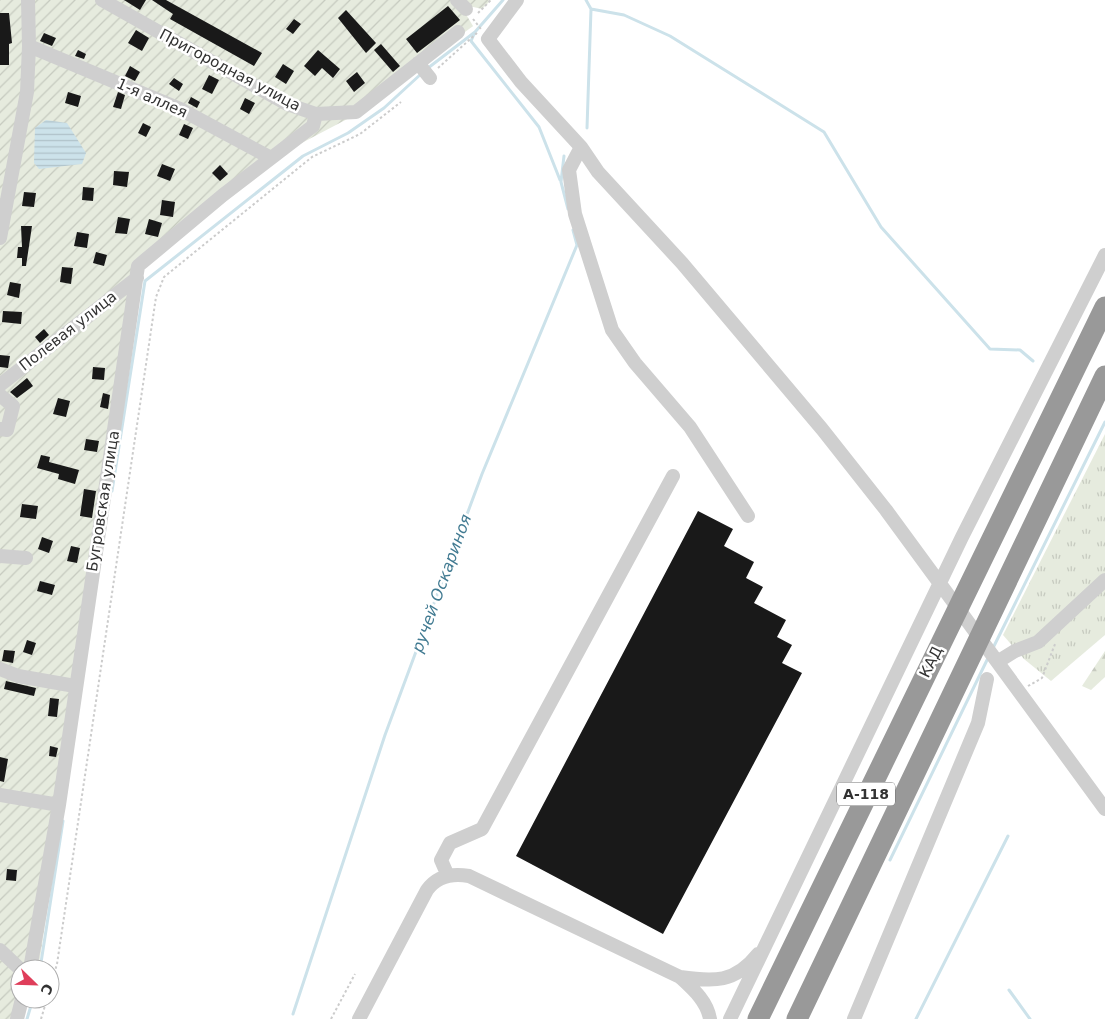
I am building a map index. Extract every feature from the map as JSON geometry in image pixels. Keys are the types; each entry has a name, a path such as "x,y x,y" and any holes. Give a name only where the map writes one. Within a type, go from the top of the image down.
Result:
{"highway":[{"name":"КАД","path":"758,1019 1105,307"},
{"name":"А-118","path":"797,1019 1105,376"}],"street":[{"path":"0,238 27,92 28,0"},
{"name":"Пригородная улица","path":"102,0 287,104 316,114 356,112 458,32"},
{"path":"517,0 488,39 521,82 582,147 598,172 682,263 822,429 886,510 1105,809"},
{"name":"1-я аллея","path":"29,46 180,109 271,158"},
{"path":"418,63 429,76"},
{"name":"Бугровская улица","path":"32,959 59,805 138,266 313,126 316,114"},
{"path":"582,147 569,170 575,214 612,330 635,363 690,427 748,516"},
{"path":"730,1019 962,537 1105,255"},
{"name":"Полевая улица","path":"0,385 136,278"},
{"path":"0,395 13,406 7,430 0,429"},
{"path":"448,876 441,860 450,843 482,829 673,476"},
{"path":"0,556 26,558"},
{"path":"1002,659 1014,651 1038,642 1105,580"},
{"path":"0,669 18,676 75,686"},
{"path":"854,1019 978,723 987,679"},
{"path":"0,795 59,805"},
{"path":"359,1019 427,890 433,882 448,876 469,876 680,977 725,980 741,971 768,942"},
{"path":"0,950 10,960"},
{"path":"680,977 703,1001 708,1008 710,1019"}],"path":[{"path":"465,9 491,0"},
{"path":"478,25 482,30"},
{"path":"429,76 478,32"},
{"path":"58,959 156,298 164,277 312,158 360,134 401,102"},
{"path":"1018,688 1042,678 1058,637 1057,626"},
{"path":"331,1019 355,974"}],"green space":[{"path":"0,0 491,0 482,9 469,6 464,11 473,26 353,116 296,146 141,268 40,958 10,959 10,1009 22,1009 22,1019 0,1019"},
{"path":"1105,434 1105,635 1051,681 1024,659 1003,635"},
{"path":"1105,651 1105,677 1091,690 1082,686"}],"water":[{"path":"46,120 67,123 86,153 82,164 39,169 34,163 35,128"}],"building":[{"path":"124,0 146,0 140,10"},
{"path":"152,0 166,0 262,53 254,66 170,19 173,14"},
{"path":"448,6 460,20 417,53 406,39"},
{"path":"346,10 376,43 366,53 338,18"},
{"path":"0,13 9,13 12,43 9,44 9,65 0,65"},
{"path":"294,19 301,24 293,34 286,29"},
{"path":"136,30 149,38 142,51 128,43"},
{"path":"44,33 56,38 52,46 40,41"},
{"path":"381,44 400,66 393,72 374,50"},
{"path":"78,50 86,54 84,59 75,56"},
{"path":"318,50 340,69 333,78 322,68 315,76 304,66"},
{"path":"283,64 294,71 286,84 275,77"},
{"path":"130,66 140,72 135,81 125,76"},
{"path":"357,72 365,83 354,92 346,81"},
{"path":"209,75 219,80 212,94 202,89"},
{"path":"174,78 183,84 179,91 169,84"},
{"path":"68,92 81,96 78,107 65,103"},
{"path":"118,92 125,95 121,109 113,107"},
{"path":"191,97 200,102 197,108 188,103"},
{"path":"245,98 255,103 249,114 240,109"},
{"path":"143,123 151,127 146,137 138,133"},
{"path":"184,124 193,128 188,139 179,135"},
{"path":"162,164 175,169 170,181 157,176"},
{"path":"220,165 228,174 220,181 212,173"},
{"path":"114,171 129,172 127,187 113,185"},
{"path":"83,187 94,188 93,201 82,200"},
{"path":"24,192 36,193 34,207 22,206"},
{"path":"162,200 175,202 173,217 160,215"},
{"path":"118,217 130,219 127,234 115,233"},
{"path":"149,219 162,223 158,237 145,234"},
{"path":"21,226 32,226 26,266 22,266 22,258 17,258 18,247 22,247"},
{"path":"77,232 89,234 87,248 74,246"},
{"path":"96,252 107,255 104,266 93,263"},
{"path":"62,267 73,268 71,284 60,282"},
{"path":"10,282 21,284 19,298 7,295"},
{"path":"3,311 22,312 21,324 2,322"},
{"path":"44,329 49,335 40,343 35,337"},
{"path":"0,355 10,356 8,368 0,367"},
{"path":"93,367 105,368 104,380 92,379"},
{"path":"27,378 33,386 17,398 10,392"},
{"path":"103,393 110,395 108,409 100,407"},
{"path":"58,398 70,401 66,417 53,414"},
{"path":"86,439 99,441 97,452 84,450"},
{"path":"41,455 50,457 49,462 79,470 75,484 58,479 59,474 37,468"},
{"path":"84,489 96,491 92,518 80,516"},
{"path":"22,504 38,506 36,519 20,517"},
{"path":"698,511 733,529 724,546 754,562 746,578 763,587 754,603 786,620 777,637 792,645 782,663 802,673 663,934 516,856"},
{"path":"42,537 53,541 49,553 38,549"},
{"path":"71,546 80,548 77,563 67,561"},
{"path":"40,581 55,585 52,595 37,591"},
{"path":"27,640 36,643 32,655 23,652"},
{"path":"4,650 15,651 13,663 2,661"},
{"path":"6,681 36,688 34,696 4,689"},
{"path":"50,698 59,699 57,717 48,716"},
{"path":"50,746 58,748 56,757 49,756"},
{"path":"0,757 8,759 4,782 0,781"},
{"path":"7,869 17,870 16,881 6,880"}],"waterway":[{"path":"475,32 503,0"},
{"name":"ручей Оскариноя","path":"586,0 591,9 587,128"},
{"path":"591,9 624,15 670,36 824,132 881,227 990,349 1020,350 1033,361"},
{"path":"428,68 475,32 471,41 539,127 560,180"},
{"path":"112,491 145,281 303,156 348,133 384,108 421,74"},
{"name":"ручей Оскариноя","path":"564,156 561,182 568,209"},
{"name":"ручей Оскариноя","path":"293,1014 385,735 482,474 577,245 573,230"},
{"path":"993,648 1105,422"},
{"path":"890,860 988,658"},
{"path":"42,959 63,821"},
{"path":"916,1019 1008,836"},
{"path":"1009,990 1030,1019"},
{"path":"27,1019 30,1009"}]}
